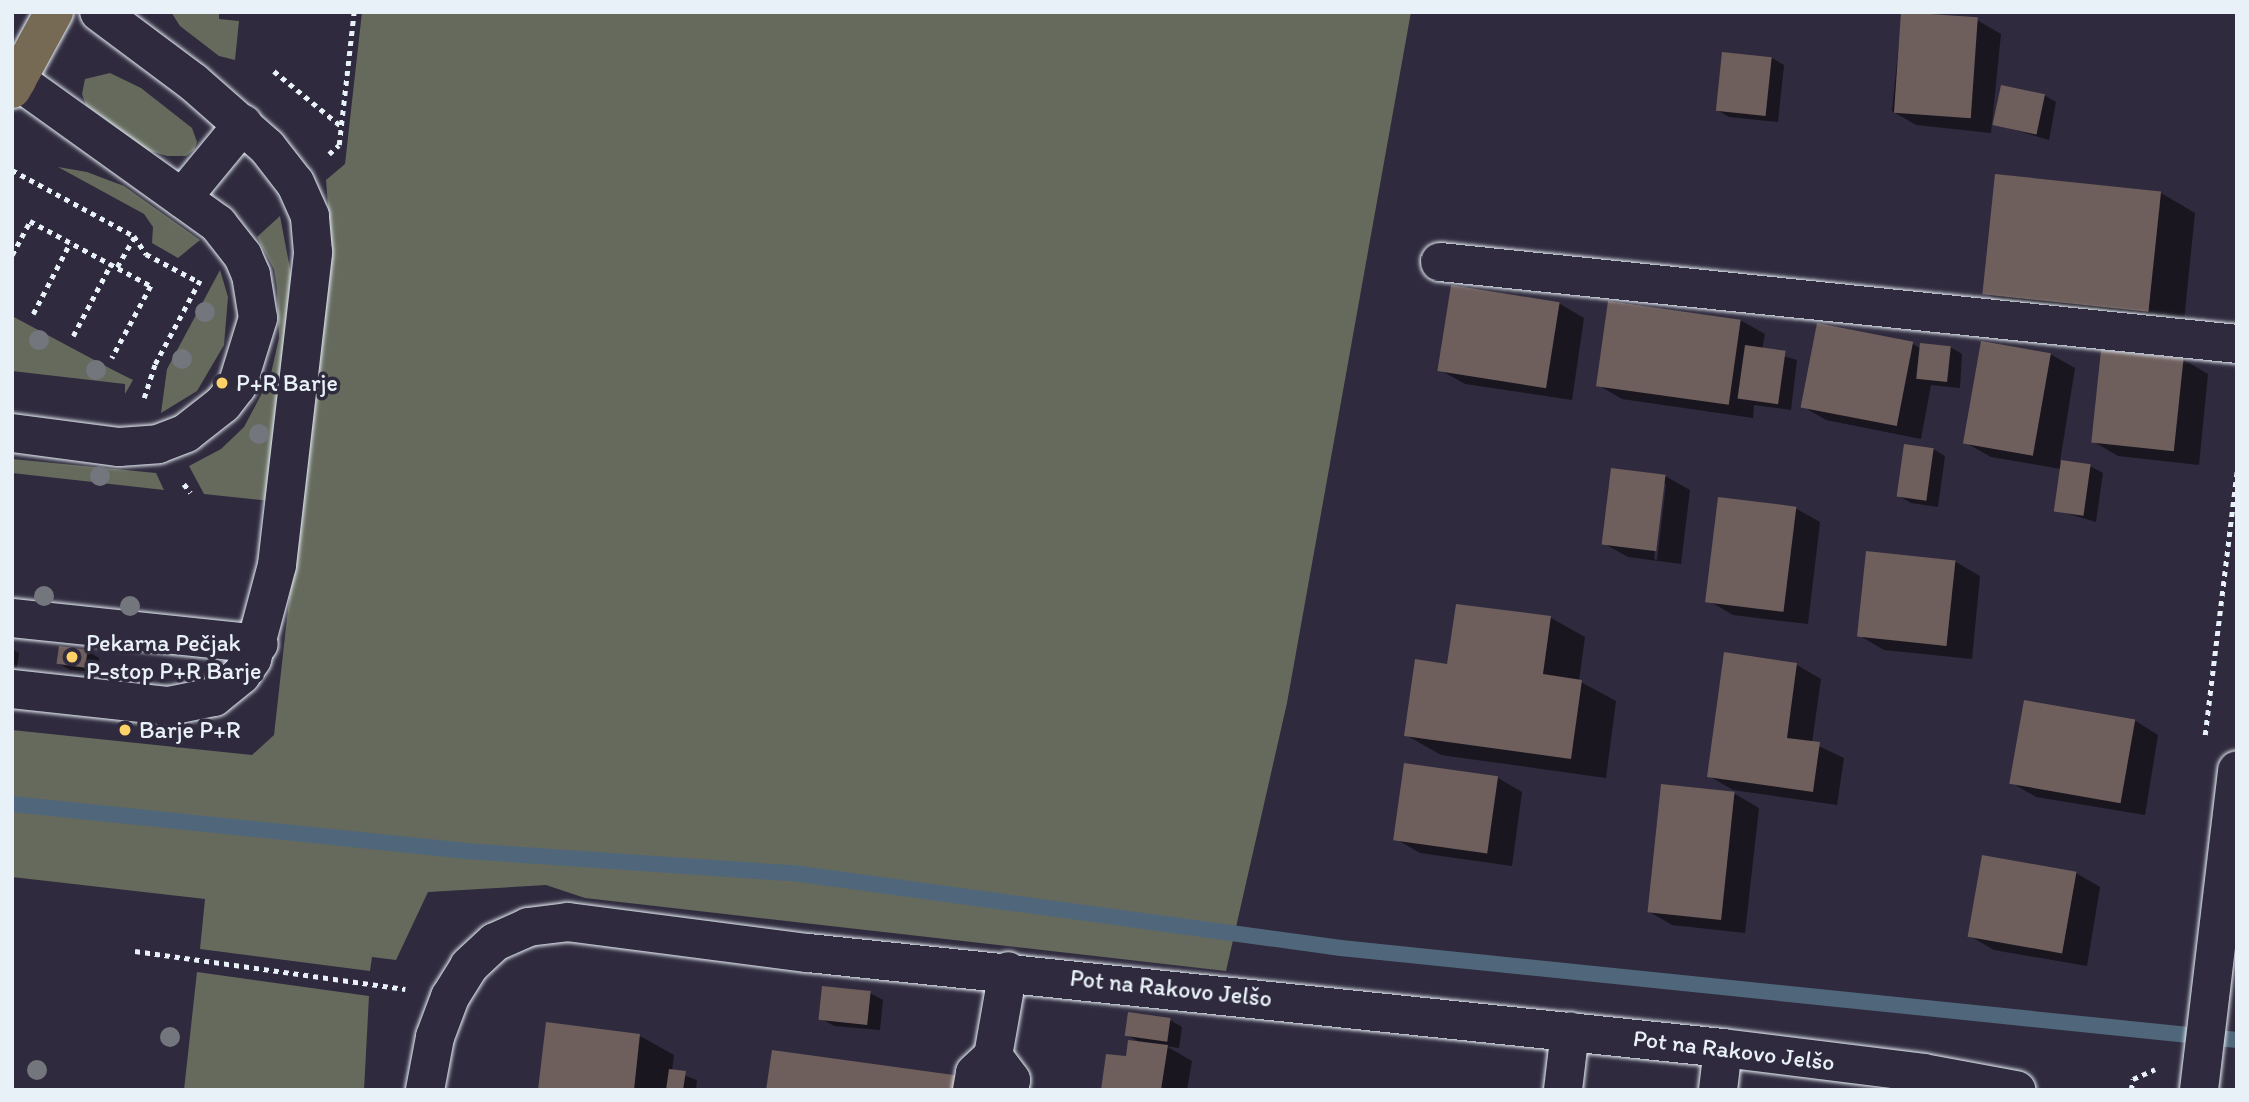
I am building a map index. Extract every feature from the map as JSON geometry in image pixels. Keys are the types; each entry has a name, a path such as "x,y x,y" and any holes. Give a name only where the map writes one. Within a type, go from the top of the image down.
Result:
{"main road":[{"path":"14,82 54,12"}],"street":[{"path":"12,690 169,706 197,703 229,687 259,644 277,565 313,252 303,197 284,165 243,124 99,12"},
{"path":"12,433 119,447 158,444 205,420 237,386 258,317 251,275 243,256 218,225 14,82"},
{"path":"181,198 243,124"},
{"path":"1440,262 2237,344"},
{"path":"12,618 259,644"},
{"path":"2201,1072 2208,1013 2225,977 2237,770"},
{"name":"Pot na Rakovo Jelšo","path":"425,1090 435,1037 450,997 469,966 495,942 528,927 568,922 808,953 1008,971 1723,1048 1923,1073 2016,1090"},
{"path":"972,1090 975,1073 1001,1073 1008,971"},
{"path":"1563,1090 1570,1031"},
{"path":"1718,1090 1723,1048"}],"path":[{"path":"339,145 354,12"},
{"path":"274,71 341,126"},
{"path":"12,170 134,236 146,254 199,282"},
{"path":"12,255 30,221 151,286 112,358"},
{"path":"117,267 134,236"},
{"path":"33,314 70,243"},
{"path":"73,336 111,264"},
{"path":"143,403 155,364 203,273"},
{"path":"135,951 371,983"},
{"path":"2131,1090 2132,1083"}],"green space":[{"path":"171,12 219,12 219,19 239,21 235,60 219,56 180,26"},
{"path":"362,12 1411,12 1287,703 1226,971 585,898 546,885 428,892 396,960 372,957 370,971 200,949 205,899 12,877 12,730 252,755 274,735 330,231 326,180 345,164"},
{"path":"110,73 141,88 192,128 197,142 194,150 186,156 167,156 147,150 86,105 82,94 85,79"},
{"path":"58,167 87,172 124,186 200,240 178,258 152,243 153,227 144,214"},
{"path":"280,216 294,290 271,501 204,494 189,466 221,449 244,427 270,378 279,338 277,288 274,269 257,237"},
{"path":"220,270 228,297 224,345 197,391 161,413 167,369"},
{"path":"12,316 133,380 125,394 125,384 12,371"},
{"path":"12,459 156,473 164,490 12,473"},
{"path":"197,972 369,996 364,1090 184,1090"}],"building":[{"path":"1901,12 1978,17 1971,118 1894,113"},
{"path":"1722,52 1772,57 1766,116 1716,111"},
{"path":"2001,85 2045,94 2036,134 1992,125"},
{"path":"1995,174 2161,191 2148,312 1982,294"},
{"path":"1451,285 1560,302 1546,388 1437,371"},
{"path":"1608,301 1741,320 1729,405 1596,386"},
{"path":"1817,323 1913,342 1897,426 1801,407"},
{"path":"1981,341 2051,353 2033,456 1963,443"},
{"path":"1920,343 1951,346 1947,382 1916,379"},
{"path":"1745,345 1786,351 1778,404 1737,398"},
{"path":"2101,350 2184,359 2174,451 2091,442"},
{"path":"1904,444 1934,448 1926,501 1897,496"},
{"path":"2061,460 2091,464 2083,516 2054,511"},
{"path":"1611,468 1666,475 1656,551 1602,544"},
{"path":"1718,497 1796,507 1783,612 1705,602"},
{"path":"1866,551 1956,560 1947,646 1857,637"},
{"path":"1456,604 1551,616 1543,674 1582,680 1571,759 1404,736 1415,659 1447,664"},
{"name":"Pekarna Pečjak P-stop P+R Barje","path":"59,646 88,650 85,668 56,664"},
{"path":"1724,652 1797,663 1787,738 1820,742 1813,792 1707,777"},
{"path":"2024,700 2135,720 2121,803 2009,784"},
{"path":"1404,763 1498,776 1487,853 1393,840"},
{"path":"1661,784 1735,792 1721,920 1648,912"},
{"path":"1982,855 2077,872 2062,953 1968,937"},
{"path":"822,986 871,991 867,1025 818,1020"},
{"path":"1128,1012 1171,1018 1167,1042 1125,1036"},
{"path":"546,1022 640,1034 634,1090 538,1090"},
{"path":"1128,1040 1168,1045 1161,1090 1101,1090 1106,1054 1126,1056"},
{"path":"772,1050 961,1076 959,1090 766,1090"},
{"path":"669,1069 686,1071 683,1090 666,1090"}],"waterway":[{"path":"12,804 465,851 800,874 1341,948 2237,1040"}],"place":[{"name":"P+R Barje","path":"222,383"},
{"name":"Pekarna Pečjak P-stop P+R Barje","path":"72,657"},
{"name":"Barje P+R","path":"125,730"}]}
